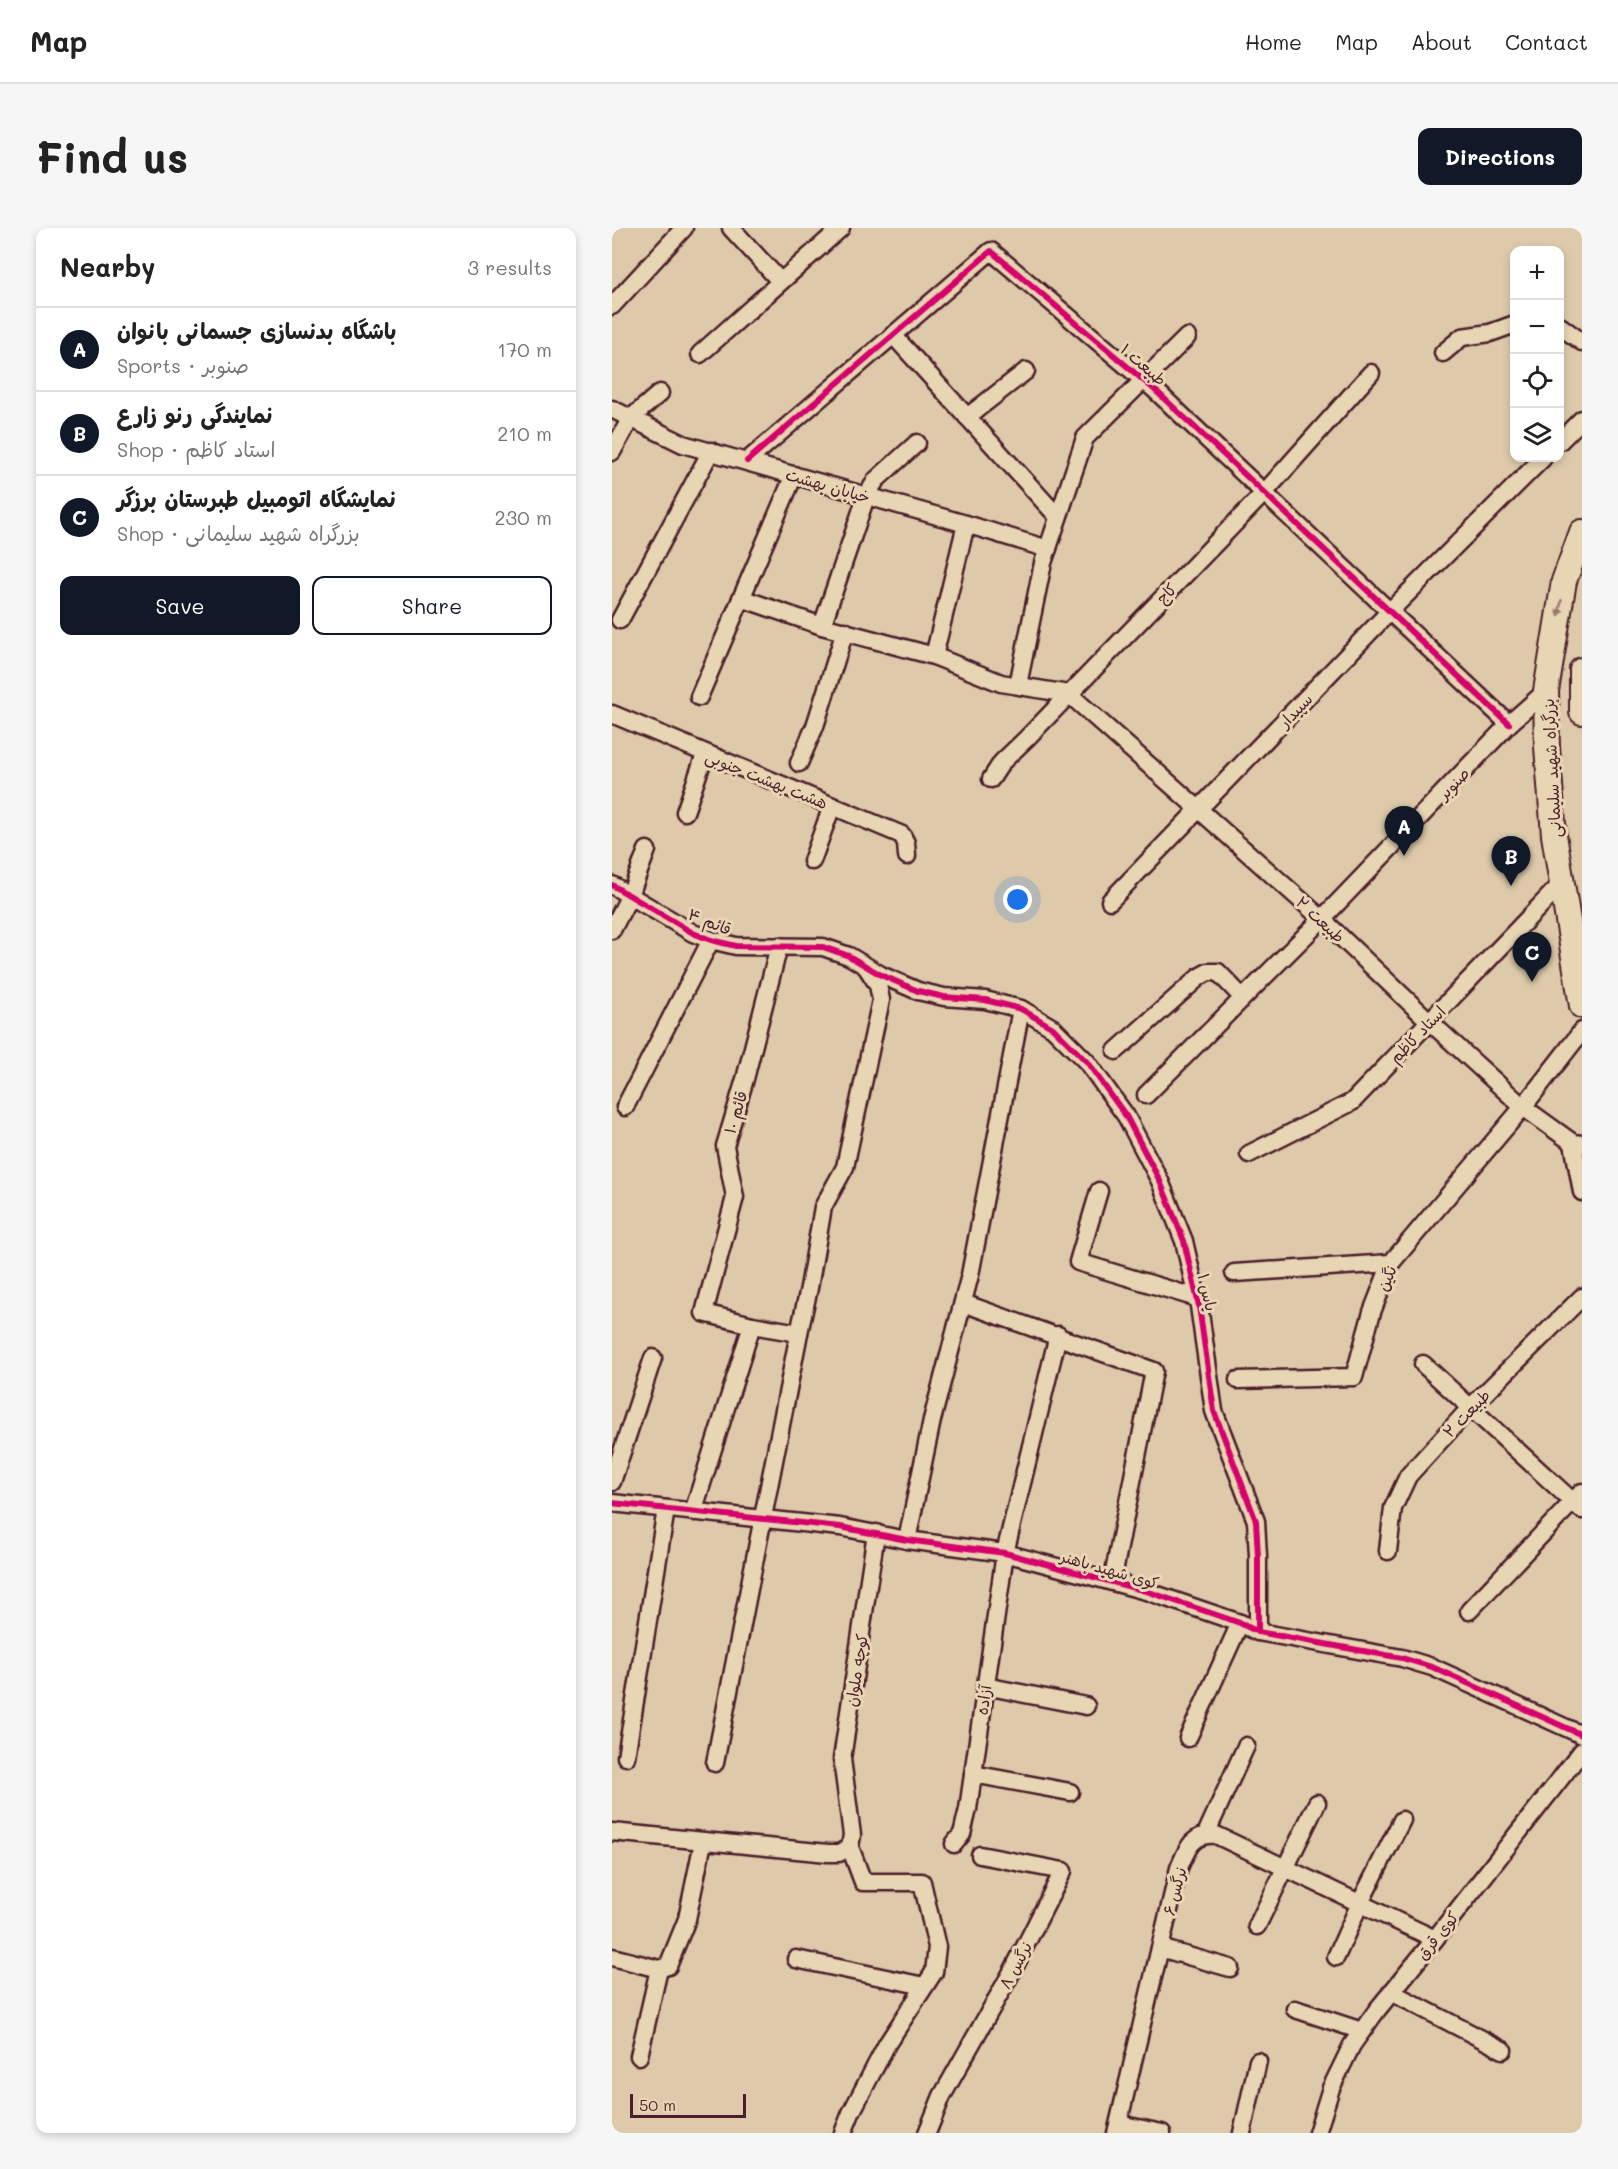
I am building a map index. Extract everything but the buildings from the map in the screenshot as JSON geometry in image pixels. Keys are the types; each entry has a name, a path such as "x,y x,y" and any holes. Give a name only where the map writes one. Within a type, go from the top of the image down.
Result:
{"highway":[{"name":"بزرگراه شهید سلیمانی","path":"1582,530 1564,581 1546,691 1554,835 1582,1006"},
{"name":"بزرگراه شهید سلیمانی","path":"1582,670 1582,712"}],"street":[{"path":"612,306 684,228"},
{"path":"731,228 780,281"},
{"path":"700,354 841,228"},
{"name":"طبیعت ۱","path":"747,462 991,250 1143,380 1509,724"},
{"path":"1443,353 1462,337 1490,333 1510,326"},
{"path":"1564,329 1582,342"},
{"path":"893,335 1058,517"},
{"path":"1018,686 1047,549 1085,438 1187,337"},
{"path":"968,417 1026,371"},
{"name":"کاج","path":"991,779 1002,762 1028,738 1264,493 1371,373"},
{"path":"612,452 631,418 660,393"},
{"name":"خیابان بهشت","path":"612,409 683,444 1047,549"},
{"path":"1564,437 1582,419"},
{"path":"822,626 866,497 876,480 917,443"},
{"path":"620,620 711,451"},
{"name":"سپیدار","path":"1110,901 1390,611 1539,462"},
{"path":"699,697 794,475"},
{"path":"934,656 966,524"},
{"path":"741,598 822,626 934,656 1001,683 1069,693"},
{"path":"799,763 815,726 845,631"},
{"name":"صنوبر","path":"1146,1095 1322,919 1509,724 1546,691"},
{"name":"طبیعت ۲","path":"1069,693 1322,919 1523,1107 1578,1144"},
{"name":"هشت بهشت جنوبی","path":"612,714 902,835 906,843 907,856"},
{"path":"685,812 705,754"},
{"path":"812,861 832,806"},
{"path":"612,930 630,895 647,850"},
{"name":"استاد کاظم","path":"1249,1154 1352,1102 1562,884"},
{"name":"قائم ۴","path":"612,885 693,933 711,940 736,946 823,947 849,956 865,966"},
{"path":"625,1107 711,940"},
{"name":"قائم ۱۰","path":"752,1325 704,1313 735,1197 725,1146 745,1079 779,946"},
{"path":"716,1763 823,1207 845,1167 881,1000 878,985 865,966"},
{"name":"یاس ۱","path":"865,966 918,991 944,998 985,1000 1021,1009 1053,1028 1087,1062 1126,1116 1160,1181 1184,1241 1197,1298 1214,1412 1256,1521 1258,1632"},
{"path":"1116,1051 1199,977 1208,972 1218,972 1242,997"},
{"path":"907,1539 932,1420 970,1275 1021,1009"},
{"name":"نگین","path":"1238,1380 1354,1377 1371,1312 1391,1263 1523,1107 1582,1031"},
{"path":"1578,1144 1582,1192"},
{"path":"1099,1191 1078,1262 1197,1298"},
{"path":"1234,1273 1391,1263"},
{"name":"طبیعت ٣","path":"1388,1551 1393,1508 1408,1476 1470,1408 1582,1297"},
{"path":"963,1303 1154,1371 1112,1582"},
{"path":"693,1512 752,1325 799,1333"},
{"name":"آزاده","path":"954,1844 962,1834 973,1774 1005,1553 1058,1335"},
{"path":"612,1482 653,1358"},
{"path":"1423,1364 1470,1408 1579,1501 1470,1611"},
{"name":"کوی شهید باهنر","path":"612,1503 876,1533 1005,1553 1112,1582 1240,1623 1258,1632 1402,1658 1432,1667 1582,1735"},
{"path":"626,1757 666,1509"},
{"name":"کوچه ملوان","path":"876,1533 842,1759 852,1835 850,1847 863,1882 922,1882 937,1947 934,1972 924,1986"},
{"path":"1188,1738 1240,1623"},
{"path":"986,1686 1086,1706"},
{"path":"1246,1746 1206,1834 1216,1835 1435,1940"},
{"name":"کوی قرق","path":"1317,2133 1331,2088 1352,2045 1391,1992 1435,1940 1582,1751"},
{"path":"973,1774 1070,1792"},
{"path":"1257,1926 1317,1803"},
{"path":"1336,1957 1360,1903 1402,1820"},
{"path":"612,1832 828,1853 839,1853 850,1847"},
{"name":"نرگس ۶","path":"1118,2128 1179,1868 1186,1850 1197,1838 1206,1834"},
{"path":"612,1957 659,1969 668,1966 687,1919 703,1842"},
{"name":"نرگس ۸","path":"927,2133 942,2096 1013,1970 1063,1871 980,1855"},
{"path":"1160,1948 1230,1968"},
{"path":"795,1959 924,1986 887,2043 843,2133"},
{"path":"639,2056 659,1969"},
{"path":"1391,1992 1503,2050"},
{"path":"1295,2008 1362,2031"},
{"path":"1242,2133 1258,2061"},
{"path":"1118,2128 1162,2133"}],"cycle path":[{"path":"747,461 991,251 1155,390 1509,724"},
{"path":"612,885 693,933 711,940 736,946 823,947 849,956 881,975 918,991 944,997 985,1000 1021,1009 1053,1028 1087,1062 1126,1116 1160,1181 1184,1241 1199,1306 1214,1411 1256,1521 1258,1632"},
{"path":"612,1503 840,1527 907,1540 1005,1553 1146,1591 1240,1623 1258,1632 1402,1658 1432,1667 1582,1735"}],"place":[{"name":"باشگاه بدنسازی جسمانی بانوان","path":"1404,856"},
{"name":"نمایندگی رنو زارع","path":"1511,886"},
{"name":"نمایشگاه اتومبیل طبرستان برزگر","path":"1532,982"}]}
